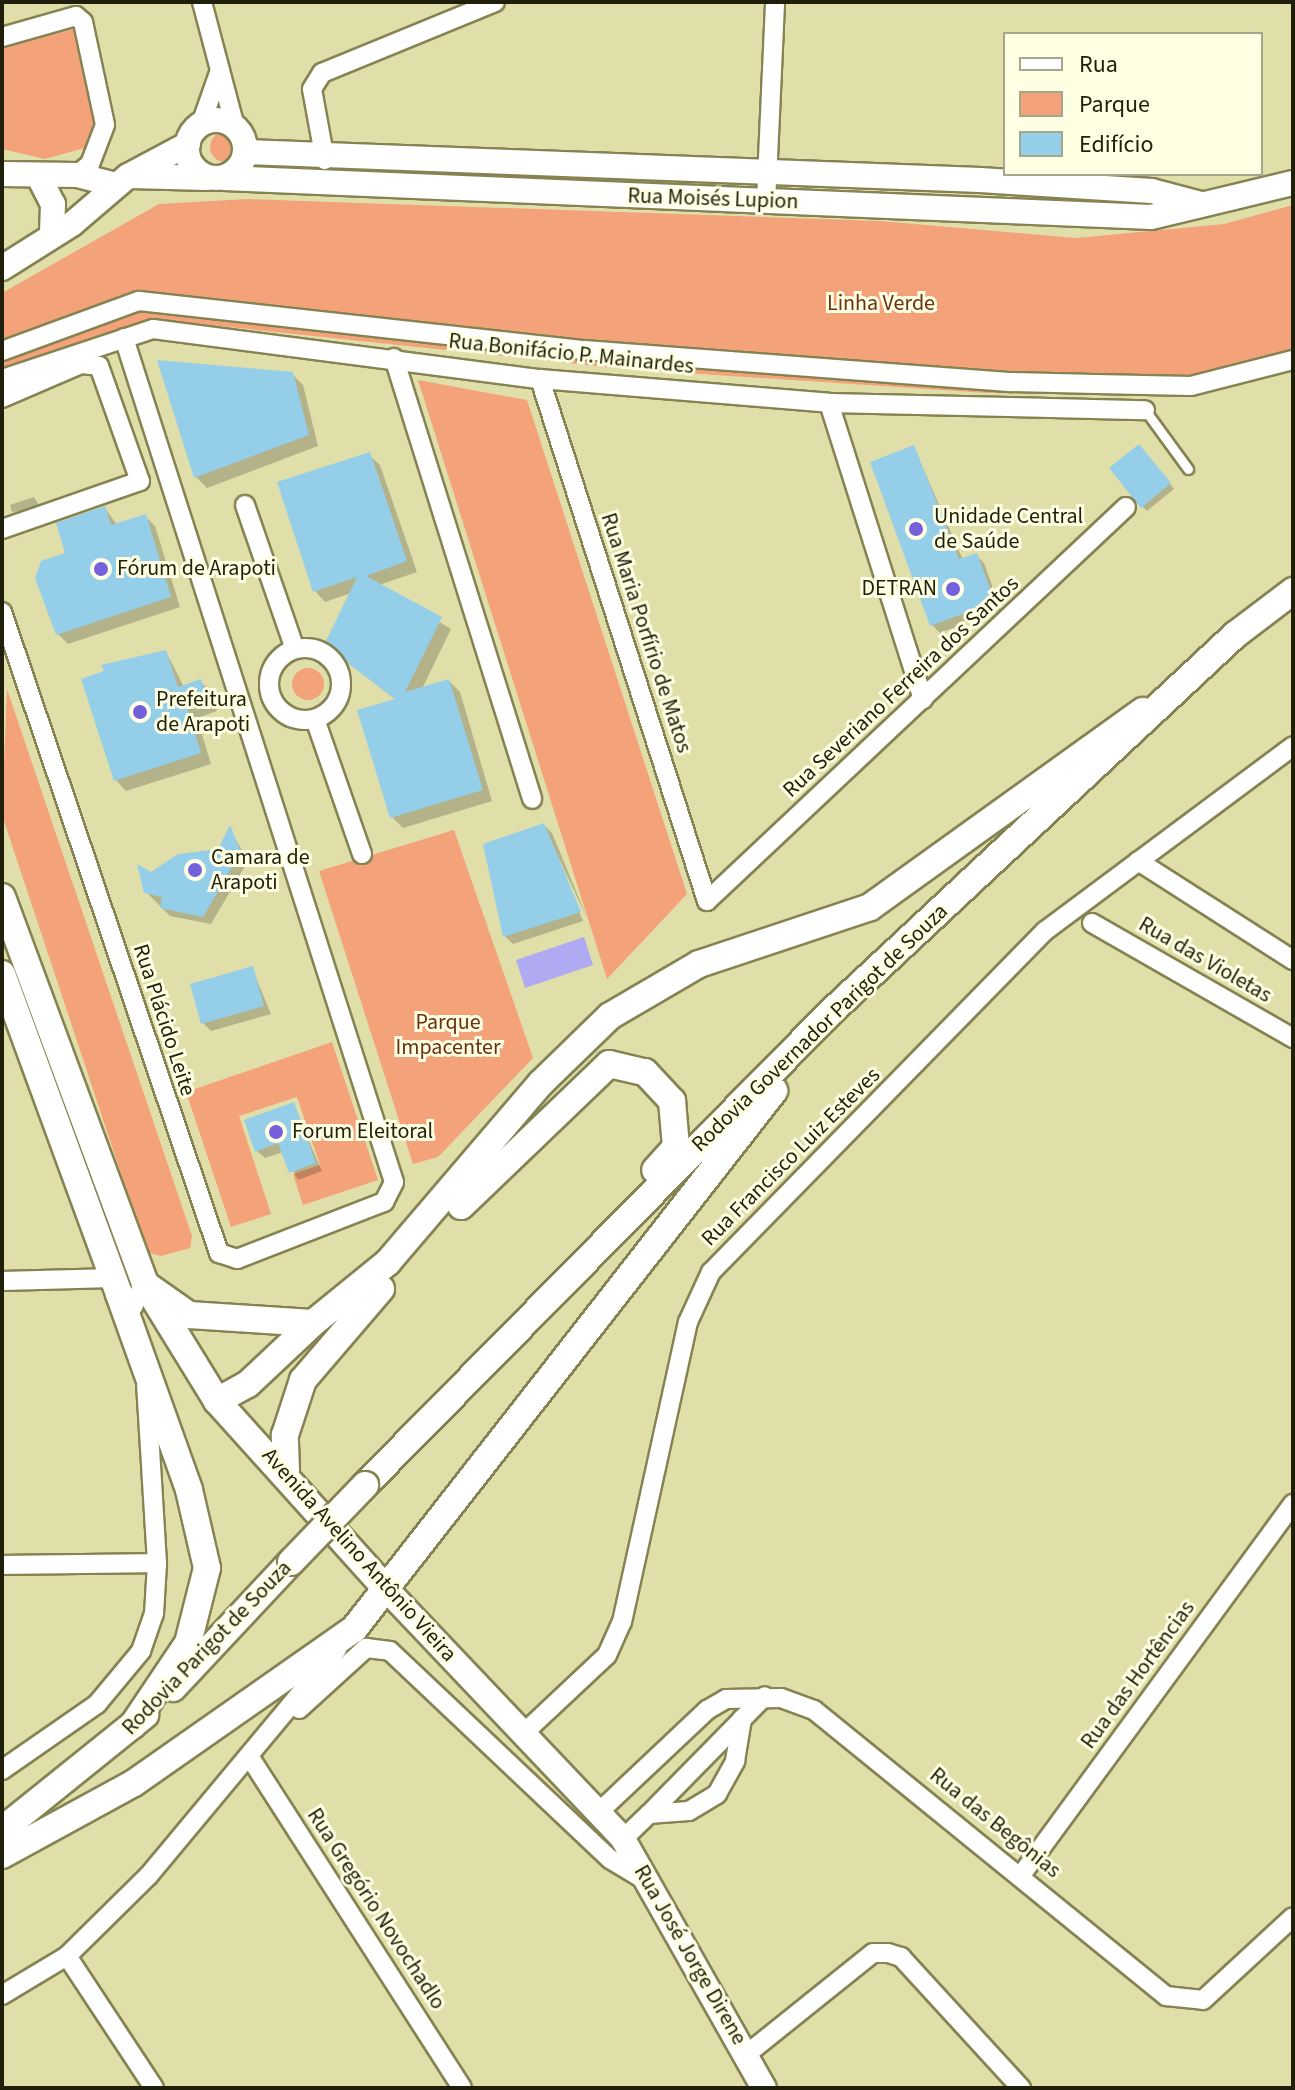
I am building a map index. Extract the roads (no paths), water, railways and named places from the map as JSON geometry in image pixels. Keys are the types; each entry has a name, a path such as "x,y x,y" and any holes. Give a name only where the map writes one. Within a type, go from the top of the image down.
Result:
{"main road":[{"name":"Rodovia Governador Parigot de Souza","path":"365,1485 483,1369 833,1010 1171,697 1293,591"},
{"path":"217,1401 248,1384 313,1323 388,1262 541,1083 610,1016 699,964 870,907 1113,726 1171,697"},
{"name":"Avenida Avelino Antônio Vieira","path":"2,897 145,1284 217,1401 286,1471 388,1591"},
{"name":"Avenida Avelino Antônio Vieira","path":"4,984 117,1286 182,1348"},
{"path":"2,1855 134,1783 354,1629 388,1591 833,1010"},
{"path":"286,1471 293,1407 326,1347 591,1075 609,1064 645,1072 672,1101 676,1147 519,1318 483,1369"},
{"path":"145,1284 189,1315 313,1323"},
{"path":"117,1286 189,1490 207,1568 188,1643 133,1725"},
{"name":"Rodovia Parigot de Souza","path":"2,1830 133,1725 365,1485"}],"street":[{"path":"202,2 220,70 235,127 246,152 216,178 190,163 195,134 220,70"},
{"path":"325,160 312,89 322,73 495,2"},
{"path":"766,202 775,2"},
{"path":"2,37 76,16 83,22 105,125 90,164 77,175"},
{"path":"2,268 52,235 122,180 195,134 235,127"},
{"name":"Rua Moisés Lupion","path":"246,152 325,160 980,180 1152,191 1199,203"},
{"name":"Rua Moisés Lupion","path":"2,174 77,175 122,180 216,178 766,202 979,207 1151,217 1199,203 1293,183"},
{"path":"38,175 53,204 52,235"},
{"path":"979,207 980,180"},
{"path":"2,351 139,301 584,350 1012,382 1191,386 1293,360"},
{"name":"Rua Bonifácio P. Mainardes","path":"2,379 153,329 193,330 540,379 829,403 1145,410"},
{"path":"124,338 252,727 280,710 315,719"},
{"path":"394,358 532,799"},
{"path":"2,398 81,364 99,366 140,481 2,529"},
{"name":"Rua Maria Porfírio de Matos","path":"540,379 707,901"},
{"path":"829,403 923,699"},
{"path":"245,505 295,649"},
{"name":"Rua Severiano Ferreira dos Santos","path":"707,901 1126,507"},
{"name":"Rua Plácido Leite","path":"2,612 219,1253 237,1259 384,1202 394,1182 252,727"},
{"path":"280,710 269,678 277,660 295,649 318,650 340,675 337,699 315,719"},
{"path":"239,682 269,678"},
{"path":"315,719 362,854"},
{"name":"Rua Francisco Luiz Esteves","path":"525,1732 607,1655 622,1622 688,1322 711,1272 1045,931 1293,746"},
{"path":"1138,861 1293,960"},
{"name":"Rua das Violetas","path":"1092,923 1293,1038"},
{"path":"4,984 34,988"},
{"path":"2,1281 117,1286"},
{"path":"2,1770 97,1704 141,1651 154,1614 157,1563 147,1370"},
{"name":"Rua das Hortências","path":"1022,1874 1293,1504"},
{"path":"2,1565 157,1563"},
{"name":"Avenida Avelino Antônio Vieira","path":"388,1591 612,1825"},
{"path":"2,1995 67,1956 149,1875 354,1629"},
{"path":"266,1736 366,1648 390,1651 610,1859 648,1882"},
{"path":"649,1814 765,1696"},
{"name":"Rua das Begônias","path":"612,1825 707,1710 726,1699 765,1696 814,1710 1022,1874 1166,1996 1187,2002 1228,1983 1293,1917"},
{"path":"612,1825 649,1814 689,1811 717,1794 735,1761 742,1719"},
{"name":"Rua Gregório Novochadlo","path":"249,1756 462,2088"},
{"name":"Rua José Jorge Direne","path":"612,1825 648,1882 764,2088"},
{"path":"747,2054 873,1953 888,1953 901,1957 1021,2088"},
{"path":"67,1956 154,2088"}],"lane":[{"path":"1145,410 1188,469"}],"place":[{"name":"Unidade Central de Saúde","path":"916,529"},
{"name":"Fórum de Arapoti","path":"101,569"},
{"name":"DETRAN","path":"953,589"},
{"name":"Prefeitura de Arapoti","path":"140,712"},
{"name":"Camara de Arapoti","path":"195,870"},
{"name":"Forum Eleitoral","path":"276,1132"}],"park label":[{"name":"Linha Verde","path":"881,304"},
{"name":"Parque Impacenter","path":"448,1034"}]}
